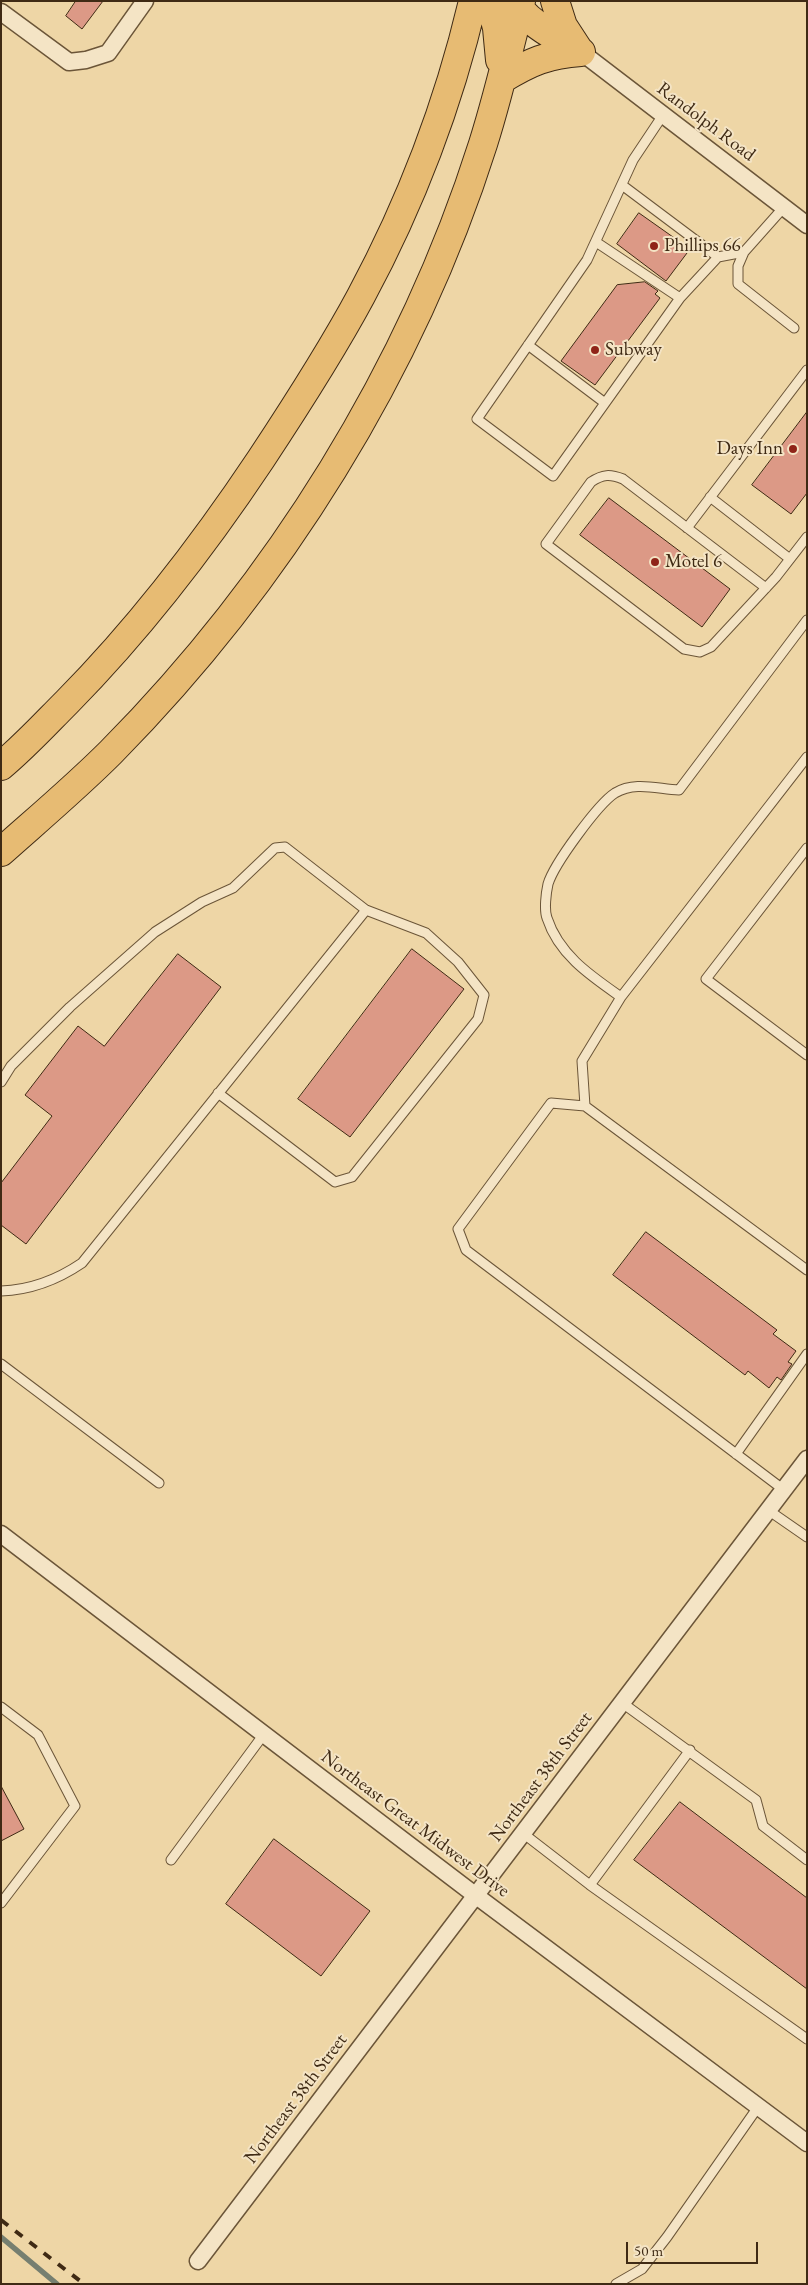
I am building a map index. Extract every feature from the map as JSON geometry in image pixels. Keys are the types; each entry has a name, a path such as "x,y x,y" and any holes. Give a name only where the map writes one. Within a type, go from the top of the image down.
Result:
{"highway":[{"path":"490,1 497,28 502,79"},
{"path":"554,1 563,26 580,52"},
{"path":"1,852 89,773 178,679 240,602 315,498 396,356 437,267 483,145 502,79 518,4 580,52"},
{"path":"1,766 79,689 140,624 242,488 325,358 361,296 403,208 440,118 468,7"},
{"path":"502,79 539,59 557,53 580,52"}],"street":[{"path":"1,12 69,62 86,60 108,53 145,1"},
{"name":"Randolph Road","path":"580,52 807,225"},
{"name":"Northeast 38th Street","path":"198,2261 807,1459"},
{"name":"Northeast Great Midwest Drive","path":"1,1534 475,1895 807,2143"}],"lane":[{"path":"663,115 633,160 587,260 477,419 553,476 680,298 718,257 744,252"},
{"path":"622,185 718,257"},
{"path":"784,207 744,252 738,266 738,284 794,328"},
{"path":"596,242 680,298"},
{"path":"528,346 604,403"},
{"path":"687,528 807,370"},
{"path":"766,588 623,480 611,475 599,477 592,482 546,544 684,649 700,652 711,647 766,588 807,537"},
{"path":"710,497 790,559"},
{"path":"621,997 577,964 556,939 546,916 548,885 558,863 599,810 615,794 634,786 678,790 807,620"},
{"path":"585,1106 582,1060 621,997 807,757"},
{"path":"1,1082 11,1066 70,1008 155,932 177,916 233,888 275,848 284,847 366,910 426,933 458,962 484,995 478,1019 352,1177 335,1182 218,1094"},
{"path":"807,848 706,979 807,1055"},
{"path":"1,1291 21,1290 40,1284 65,1274 82,1263 366,910"},
{"path":"784,1490 466,1250 458,1229 551,1103 585,1106 807,1270"},
{"path":"736,1454 807,1354"},
{"path":"1,1364 160,1483"},
{"path":"768,1510 807,1537"},
{"path":"622,1702 756,1800 763,1826 807,1860"},
{"path":"1,1707 38,1735 76,1806 1,1903"},
{"path":"171,1860 264,1734"},
{"path":"590,1885 690,1750"},
{"path":"524,1834 590,1885 807,2040"},
{"path":"616,2284 642,2269 667,2237 758,2106"}],"building":[{"path":"76,1 103,1 82,29 66,16"},
{"name":"Phillips 66","path":"639,213 690,249 666,281 617,244"},
{"path":"645,282 658,291 655,294 660,298 595,385 561,361 617,285"},
{"name":"Days Inn","path":"807,412 807,493 791,514 752,485"},
{"name":"Motel 6","path":"609,498 730,589 702,627 580,535"},
{"path":"412,949 464,989 350,1137 298,1099"},
{"path":"178,954 221,987 26,1244 1,1225 1,1183 52,1116 25,1095 78,1026 104,1046"},
{"path":"646,1232 777,1330 773,1334 796,1351 788,1362 792,1364 781,1380 777,1377 769,1388 748,1371 745,1375 613,1275"},
{"path":"1,1786 24,1829 1,1841"},
{"path":"680,1802 807,1898 807,1989 634,1860"},
{"path":"274,1839 370,1911 321,1976 226,1904"}],"waterway":[{"path":"1,2237 57,2284"}],"railway":[{"path":"1,2220 84,2284"}],"place":[{"name":"Phillips 66","path":"654,246"},
{"name":"Subway","path":"595,350"},
{"name":"Days Inn","path":"793,449"},
{"name":"Motel 6","path":"655,562"}]}
